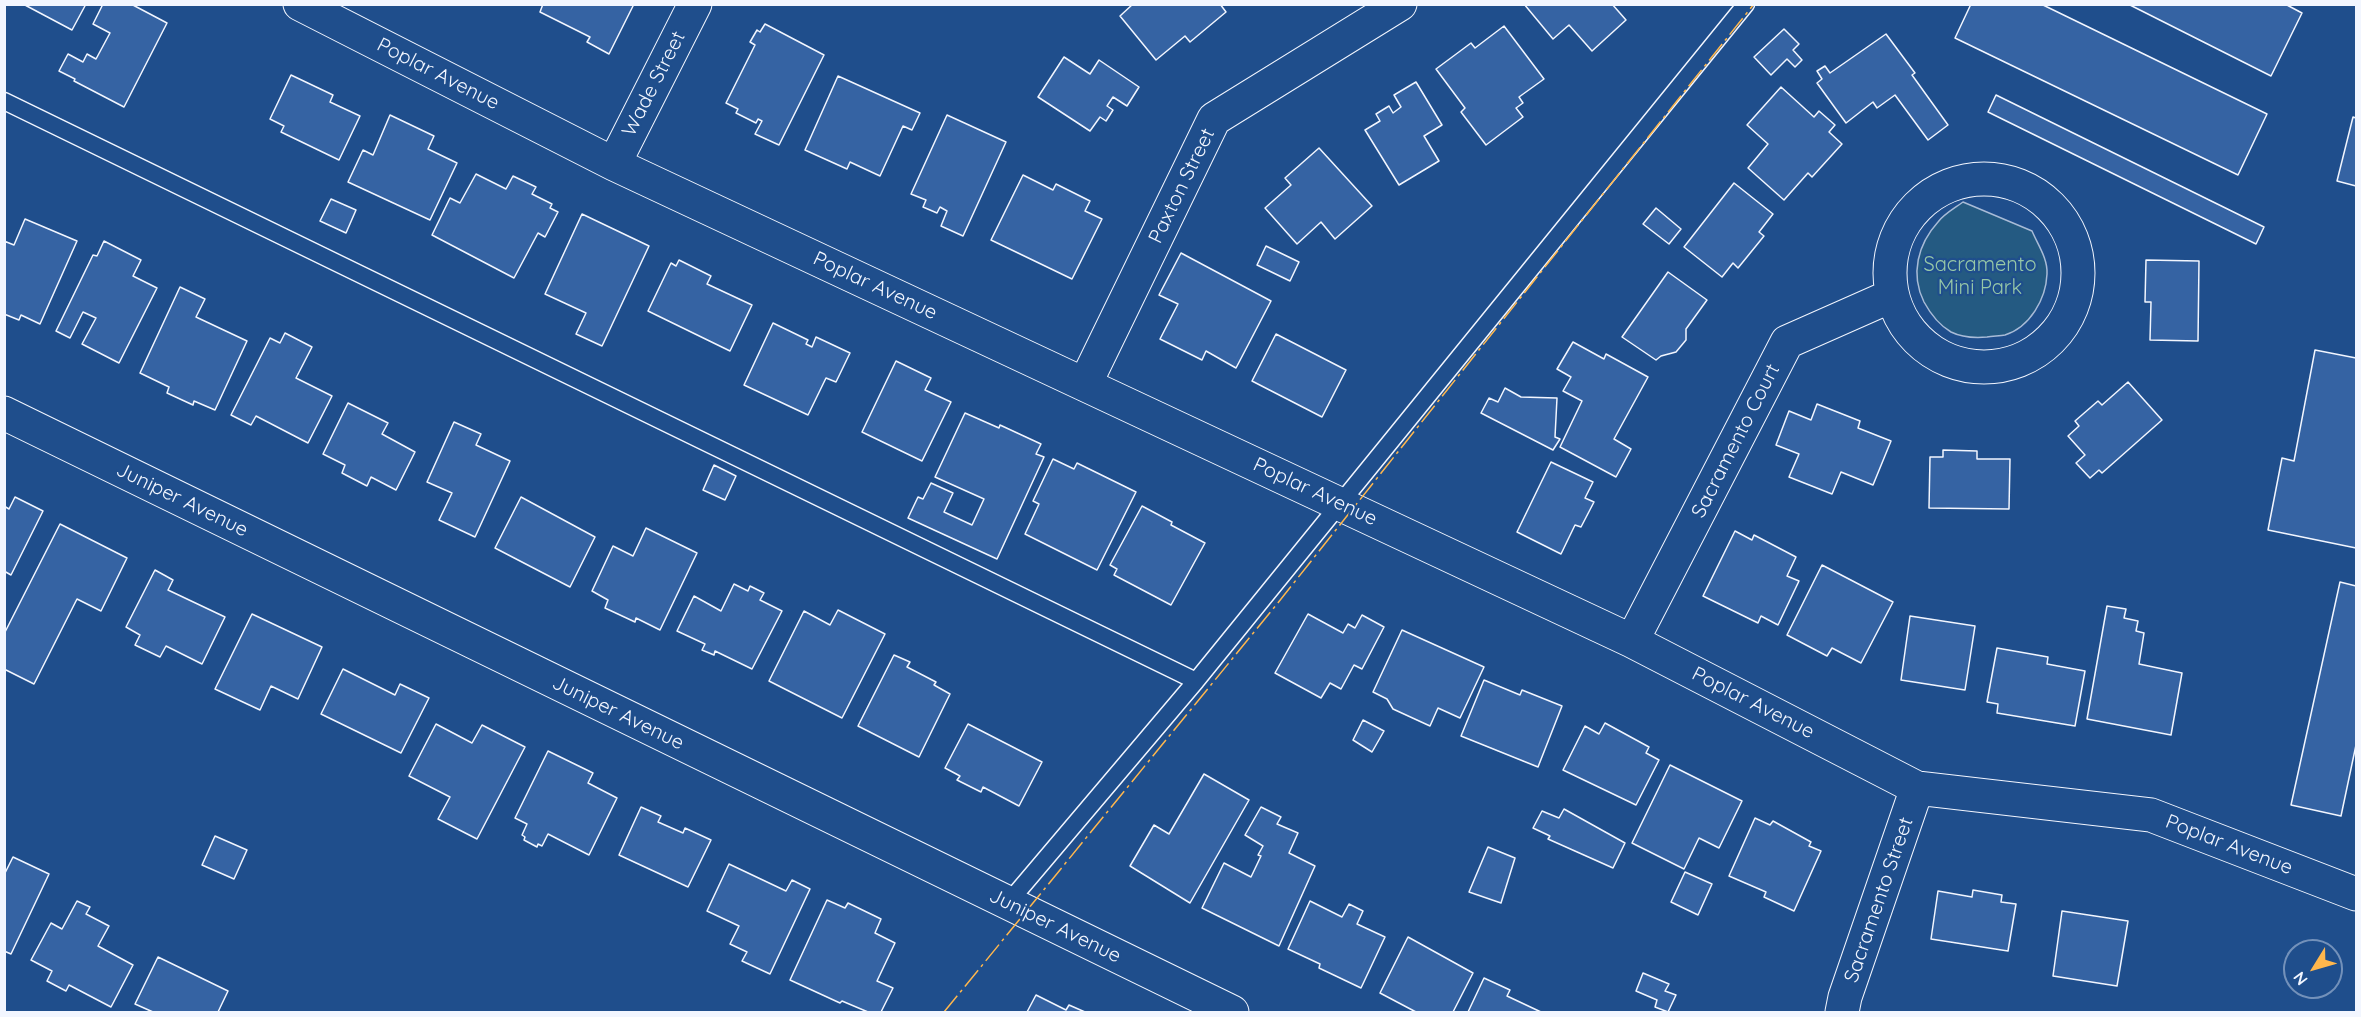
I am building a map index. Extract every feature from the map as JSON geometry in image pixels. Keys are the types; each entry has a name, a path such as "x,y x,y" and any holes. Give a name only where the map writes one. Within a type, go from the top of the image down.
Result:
{"street":[{"name":"Poplar Avenue","path":"300,4 614,164 1632,641 1917,788 2151,815 2356,894"},
{"name":"Wade Street","path":"614,164 695,4"},
{"name":"Paxton Street","path":"1085,384 1214,119 1400,4"},
{"path":"1986,177 2019,184 2046,201 2067,227 2078,258 2078,288 2067,320 2046,345 2025,359 1993,368 1960,365 1929,350 1905,327 1891,296 1889,260 1899,228 1919,202 1954,182 1986,177"},
{"name":"Sacramento Court","path":"1632,641 1786,342 1891,296"},
{"name":"Juniper Avenue","path":"4,413 1232,1012"},
{"name":"Sacramento Street","path":"1842,1012 1845,997 1917,788"}],"lane":[{"path":"1008,903 1196,681 1746,4"},
{"path":"4,101 1196,681"}],"green space":[{"name":"Sacramento Mini Park","path":"1963,202 2032,231 2044,257 2047,274 2040,302 2022,326 2005,335 1974,337 1951,332 1932,314 1920,291 1917,270 1925,240 1940,219"}],"building":[{"path":"23,4 86,4 72,30"},
{"path":"103,4 131,4 167,23 124,107 59,71 68,54 83,62 87,54 96,59 110,33 93,24"},
{"path":"543,4 634,4 609,54 587,42 590,37 540,12"},
{"path":"1133,4 1220,4 1226,12 1190,42 1185,36 1156,60 1120,16"},
{"path":"1524,4 1612,4 1626,20 1592,51 1569,25 1553,39"},
{"path":"1971,4 2041,4 2267,114 2238,175 1955,38"},
{"path":"2128,4 2285,4 2302,13 2271,76"},
{"path":"765,24 824,55 779,145 755,134 762,121 758,119 756,123 736,113 738,109 726,103 755,45 750,42 757,30 760,32"},
{"path":"1504,26 1544,79 1519,97 1523,103 1516,108 1523,117 1486,145 1461,112 1465,108 1436,69 1471,43 1475,48"},
{"path":"1784,29 1799,44 1793,50 1802,60 1795,67 1787,59 1771,75 1754,57"},
{"path":"1886,34 1915,73 1912,75 1948,125 1928,140 1895,95 1877,108 1873,102 1846,123 1817,83 1822,79 1817,71 1825,66 1830,73"},
{"path":"1064,57 1090,74 1099,60 1139,87 1127,106 1113,97 1107,106 1113,110 1106,121 1100,117 1090,131 1038,97"},
{"path":"291,75 333,95 330,102 360,116 339,160 281,132 284,126 270,119"},
{"path":"838,76 920,113 912,130 903,126 880,176 850,162 847,169 805,150"},
{"path":"1416,82 1442,125 1424,136 1439,161 1399,185 1365,130 1380,121 1376,114 1389,106 1393,113 1401,107 1394,95"},
{"path":"1781,87 1814,117 1819,111 1835,125 1829,132 1842,144 1812,177 1808,173 1784,200 1748,168 1768,144 1747,125"},
{"path":"1996,95 2264,227 2256,244 1988,112"},
{"path":"390,115 434,136 428,149 457,163 430,220 348,182 363,150 373,155"},
{"path":"947,115 1006,142 963,236 941,226 947,211 940,207 937,213 923,207 926,200 911,194"},
{"path":"2353,117 2356,118 2356,186 2337,181"},
{"path":"1319,148 1372,206 1335,239 1321,222 1297,244 1265,208 1291,185 1285,178"},
{"path":"476,174 506,189 513,176 536,187 532,194 552,204 550,208 558,212 545,237 538,233 514,278 432,235 450,198 460,203"},
{"path":"1023,175 1053,190 1056,184 1090,201 1085,211 1102,219 1072,279 991,240"},
{"path":"1734,183 1773,214 1759,232 1764,236 1738,268 1733,263 1722,277 1684,247"},
{"path":"331,199 356,210 346,233 320,221"},
{"path":"1656,208 1681,229 1669,244 1643,224"},
{"path":"582,214 649,246 602,346 576,334 586,313 545,294"},
{"path":"25,219 77,241 40,324 21,315 19,320 4,314 4,241 14,245"},
{"path":"104,241 141,260 133,276 157,288 119,363 82,344 96,318 83,312 70,338 56,331 93,255 97,256"},
{"path":"1266,246 1299,262 1290,281 1257,265"},
{"path":"1181,253 1271,301 1236,368 1206,351 1202,360 1160,339 1178,304 1159,295"},
{"path":"679,260 711,276 707,284 752,305 730,351 648,311 671,263 676,266"},
{"path":"2146,260 2199,261 2198,341 2150,340 2151,302 2145,302"},
{"path":"1668,272 1707,300 1686,329 1686,340 1676,352 1661,356 1656,360 1622,337"},
{"path":"180,287 205,299 196,317 247,341 215,410 194,401 193,405 167,393 169,387 140,373"},
{"path":"773,323 808,340 806,344 812,347 816,337 850,353 836,382 826,378 808,415 744,385"},
{"path":"285,333 312,347 296,378 332,396 308,443 256,416 251,425 231,415 270,338 280,343"},
{"path":"1276,334 1346,370 1322,417 1252,381"},
{"path":"1573,342 1604,359 1606,354 1648,377 1614,439 1631,449 1616,477 1560,447 1582,401 1563,391 1571,377 1557,369"},
{"path":"2315,350 2356,358 2356,548 2268,530 2282,458 2294,461"},
{"path":"896,361 931,378 925,390 951,402 922,461 862,432"},
{"path":"2128,382 2162,420 2102,473 2099,470 2090,478 2076,463 2085,455 2068,436 2079,426 2075,421 2098,401 2102,405"},
{"path":"1505,388 1521,397 1557,398 1555,437 1560,439 1553,450 1481,413 1489,398 1498,402"},
{"path":"348,403 388,423 382,434 415,452 396,490 371,477 367,486 342,473 345,465 323,454"},
{"path":"1817,404 1860,421 1858,428 1891,441 1873,485 1841,472 1832,494 1789,477 1799,454 1776,445 1789,411 1811,420"},
{"path":"965,413 999,428 1000,425 1041,444 1036,454 1044,457 997,559 908,518 918,497 923,499 931,483 953,493 944,512 972,525 984,499 935,477"},
{"path":"454,422 481,434 476,445 510,461 475,537 439,520 452,493 427,482"},
{"path":"1943,450 1977,451 1977,459 2010,459 2009,509 1929,508 1930,457 1943,457"},
{"path":"1053,459 1074,469 1077,463 1136,492 1097,570 1025,534 1039,504 1033,501"},
{"path":"1551,462 1593,482 1585,498 1594,502 1581,527 1575,525 1561,554 1517,532"},
{"path":"714,465 736,476 725,500 703,490"},
{"path":"15,497 43,511 11,575 4,571 4,506 9,509"},
{"path":"521,497 595,537 570,587 495,548"},
{"path":"1142,506 1205,543 1171,605 1114,575 1117,569 1110,565"},
{"path":"60,524 127,558 101,611 77,599 34,684 4,669 4,634"},
{"path":"646,528 697,553 660,630 636,618 635,622 605,608 608,600 592,591 613,546 633,556"},
{"path":"1735,531 1752,540 1754,535 1796,557 1787,576 1799,581 1778,625 1761,616 1758,623 1703,596"},
{"path":"1822,565 1893,602 1861,663 1832,648 1827,656 1787,635"},
{"path":"155,570 173,580 168,590 225,617 202,664 166,646 160,657 135,645 140,635 126,627"},
{"path":"2340,582 2356,586 2356,745 2341,816 2291,805"},
{"path":"734,584 748,591 750,586 764,593 760,600 782,611 752,669 715,651 714,655 702,650 705,644 677,631 694,596 721,611"},
{"path":"2107,606 2126,609 2124,618 2138,621 2136,631 2144,633 2139,664 2182,673 2171,735 2087,719"},
{"path":"838,610 885,634 842,718 769,681 804,611 830,625"},
{"path":"252,614 322,647 298,699 271,686 260,710 215,689"},
{"path":"1308,614 1343,633 1348,624 1355,628 1362,615 1384,627 1362,669 1354,665 1341,689 1330,683 1321,698 1275,673"},
{"path":"1910,616 1975,626 1965,690 1901,680"},
{"path":"1402,630 1484,667 1460,718 1438,708 1430,726 1393,709 1387,699 1373,692"},
{"path":"1997,648 2048,657 2047,664 2085,671 2075,726 1997,713 1998,704 1987,702"},
{"path":"894,655 910,662 907,667 936,682 934,685 950,694 919,757 858,726"},
{"path":"343,669 395,695 400,684 429,698 401,753 321,714"},
{"path":"1484,680 1520,695 1522,690 1562,706 1538,767 1461,736"},
{"path":"1363,720 1384,731 1372,752 1353,740"},
{"path":"1605,723 1649,747 1646,753 1659,760 1636,805 1563,770 1585,726 1599,734"},
{"path":"436,724 472,743 482,725 525,747 477,839 438,819 450,797 409,776"},
{"path":"968,724 1042,762 1019,806 983,787 981,792 957,780 960,776 945,768"},
{"path":"548,751 593,773 588,783 617,798 589,855 548,834 542,846 538,844 537,847 524,840 525,837 522,835 527,824 515,818"},
{"path":"1670,765 1742,801 1719,848 1699,838 1684,869 1632,843"},
{"path":"1204,774 1249,800 1190,903 1130,866 1154,825 1169,834"},
{"path":"641,807 661,816 658,822 683,833 685,828 711,840 688,887 619,855"},
{"path":"1261,807 1281,817 1277,824 1298,833 1289,853 1315,866 1279,946 1202,908 1224,863 1251,877 1263,846 1245,835"},
{"path":"1564,809 1625,843 1613,868 1548,839 1550,836 1533,828 1542,811 1559,818"},
{"path":"1755,818 1770,825 1773,821 1811,842 1809,846 1821,851 1794,911 1764,897 1766,892 1729,876"},
{"path":"215,836 247,850 234,879 202,865"},
{"path":"1488,847 1515,858 1501,903 1469,892"},
{"path":"13,857 49,874 11,954 4,951 4,875"},
{"path":"729,864 786,891 792,880 810,889 770,974 742,961 747,952 730,944 739,926 707,911"},
{"path":"1685,872 1712,884 1698,915 1671,902"},
{"path":"1973,890 2002,895 2001,902 2016,904 2008,951 1931,939 1938,891 1972,897"},
{"path":"827,900 845,908 848,903 881,919 875,933 895,943 877,981 893,988 881,1012 868,1012 842,1001 840,1003 790,980"},
{"path":"77,901 90,907 86,914 109,926 98,946 133,965 111,1007 69,985 66,991 47,981 52,971 31,960 51,923 62,929"},
{"path":"1310,901 1342,917 1349,904 1363,911 1357,924 1385,937 1361,988 1319,968 1320,964 1288,949"},
{"path":"2062,911 2128,921 2117,986 2053,976"},
{"path":"1408,937 1473,973 1453,1012 1416,1012 1380,993"},
{"path":"158,957 228,991 218,1012 153,1012 135,1004"},
{"path":"1643,973 1669,984 1665,991 1676,995 1668,1012 1655,1007 1657,1000 1636,991"},
{"path":"1484,978 1510,990 1507,996 1541,1012 1468,1012"},
{"path":"1036,995 1066,1010 1069,1005 1085,1012 1027,1012"}],"power":[{"path":"944,1012 1277,604 1754,4"}]}
